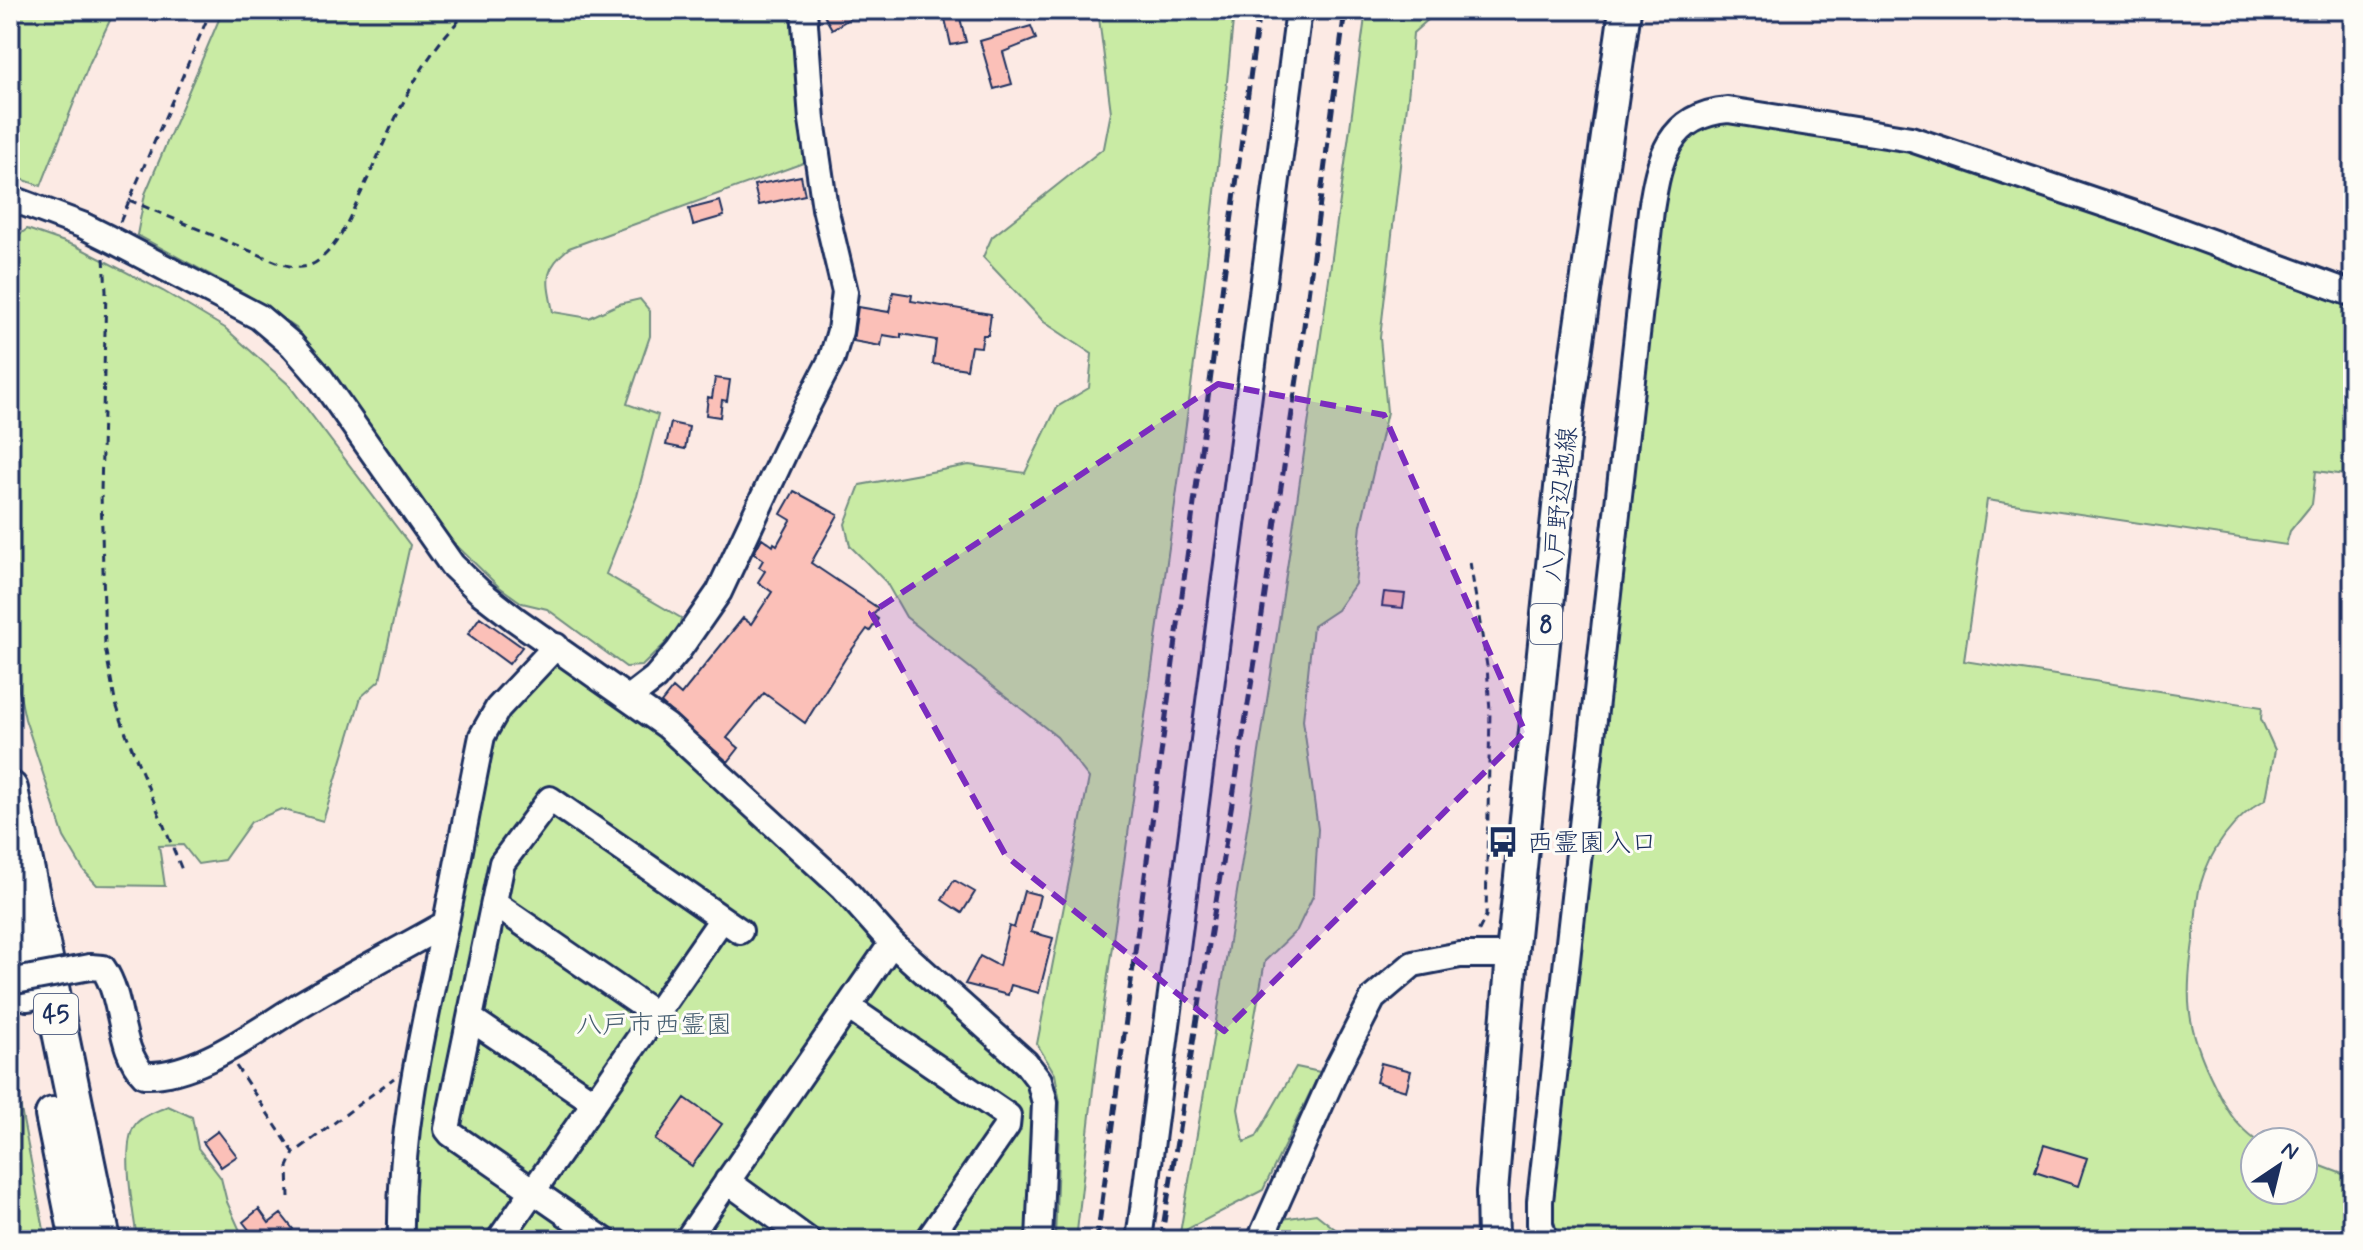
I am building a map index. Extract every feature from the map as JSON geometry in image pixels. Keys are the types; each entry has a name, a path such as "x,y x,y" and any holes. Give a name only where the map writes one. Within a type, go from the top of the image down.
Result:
{"highway":[{"name":"45","path":"10,789 103,1240"},
{"name":"45","path":"10,909 78,1240"}],"main road":[{"name":"八戸野辺地線","path":"1493,1240 1492,1192 1512,955 1568,410 1625,10"}],"street":[{"path":"629,698 655,678 678,651 719,592 832,358 840,331 845,292 825,208 812,120 804,10"},
{"path":"1139,1240 1299,10"},
{"path":"1545,1240 1540,1224 1540,1201 1651,210 1657,171 1673,136 1691,120 1709,112 1728,110 1911,139 2134,214 2353,294"},
{"path":"10,198 107,237 259,317 292,345 319,376 452,565 480,592 667,726 843,888 892,943 1026,1063 1039,1080 1045,1103 1039,1240"},
{"path":"401,1240 406,1127 415,1062 482,736 498,708 556,646"},
{"path":"499,1240 533,1191 594,1102 655,1014 731,925 550,799 502,863 447,1129 533,1191 604,1240"},
{"path":"495,904 655,1014"},
{"path":"10,982 90,967 103,968 112,982 134,1065 144,1075 160,1076 179,1071 225,1050 445,924"},
{"path":"687,1240 892,943"},
{"path":"1260,1240 1336,1070 1373,998 1413,964 1467,955 1512,955"},
{"path":"848,1007 1008,1116 1007,1126 928,1240"},
{"path":"471,1019 594,1102"},
{"path":"727,1181 808,1240"}],"path":[{"path":"182,870 125,731 115,701 105,647 101,492 107,237 129,200 211,10"},
{"path":"129,200 292,268 309,266 330,250 343,231 413,86 443,39 470,10"},
{"path":"1467,955 1486,916 1490,711 1487,666 1470,562"},
{"path":"225,1050 294,1153"},
{"path":"289,1197 288,1167 294,1153 415,1062"}],"highlighted area":[{"path":"1218,384 1384,415 1525,732 1224,1031 1006,856 871,613"}],"green space":[{"path":"10,10 115,10 90,62 41,186 10,175"},
{"path":"223,10 796,10 806,162 569,248 550,270 549,292 553,312 589,318 619,304 640,299 650,311 650,336 627,404 658,415 637,496 606,574 681,618 679,630 642,666 626,667 547,609 522,603 498,586 452,541 296,328 246,294 137,235 145,194"},
{"path":"1098,10 1234,10 1191,386 1099,1040 1076,1240 1055,1240 1060,1102 1055,1074 1037,1044 1089,778 1057,737 906,617 886,582 850,546 845,524 860,485 969,465 1025,473 1057,407 1089,388 1092,354 1044,322 983,257 992,237 1104,148 1111,112"},
{"path":"1366,10 1431,10 1431,17 1413,33 1380,338 1387,412 1361,525 1355,584 1337,610 1313,626 1303,720 1318,829 1314,894 1297,930 1265,961 1238,1109 1244,1142 1256,1137 1296,1067 1320,1072 1263,1190 1180,1233 1279,622"},
{"path":"1712,119 1908,147 2353,303 2353,476 2316,471 2312,504 2290,531 2286,545 1987,500 1964,661 2262,707 2261,719 2275,750 2266,799 2234,825 2217,847 2204,873 2197,904 2189,977 2190,1011 2204,1064 2227,1109 2240,1126 2239,1206 2319,1206 2319,1165 2353,1178 2353,1240 1554,1240 1548,1221 1661,189 1684,138"},
{"path":"27,229 76,246 163,291 225,328 288,384 410,545 380,680 361,697 323,821 281,809 251,822 224,860 198,864 183,845 159,846 165,886 97,885 84,871 64,837 25,719 10,649 10,242"},
{"name":"八戸市西霊園","path":"555,657 660,735 740,806 917,981 1026,1078 1035,1096 1029,1240 406,1240 412,1132 489,732"},
{"path":"10,1052 46,1240 10,1240"},
{"path":"168,1106 192,1117 198,1148 221,1178 227,1202 247,1240 137,1240 128,1164 131,1135 141,1119"},
{"path":"1316,1214 1349,1240 1272,1240 1282,1219"}],"building":[{"path":"821,10 864,10 832,29"},
{"path":"943,10 958,10 966,42 951,45"},
{"path":"1031,26 1036,39 1003,52 1012,84 994,89 980,41"},
{"path":"801,176 805,195 759,205 754,185"},
{"path":"720,201 724,216 693,225 689,209"},
{"path":"893,292 912,295 911,301 991,314 988,335 983,335 981,347 971,346 967,369 933,364 936,340 901,334 901,338 883,335 881,346 853,341 858,307 889,312"},
{"path":"715,378 730,380 727,401 722,400 720,417 706,415"},
{"path":"671,423 689,427 685,449 666,445"},
{"path":"794,491 838,515 811,563 878,608 873,615 878,619 845,659 805,723 764,693 727,738 739,748 728,762 661,703 673,688 681,695 743,618 751,624 772,592 758,582 765,571 759,567 763,560 754,553 762,538 773,546 774,543 777,545 791,520 781,514"},
{"path":"1384,592 1405,594 1403,608 1382,606"},
{"path":"480,617 522,647 509,664 468,634"},
{"path":"954,880 975,892 962,913 942,900"},
{"path":"1024,891 1040,895 1031,932 1053,938 1039,993 1011,985 1008,995 965,984 980,956 999,966 1009,926 1014,928"},
{"path":"1381,1063 1411,1071 1406,1091 1376,1082"},
{"path":"685,1098 722,1124 692,1166 655,1140"},
{"path":"218,1131 237,1156 221,1167 203,1142"},
{"path":"2044,1145 2087,1158 2078,1186 2035,1172"},
{"path":"259,1209 269,1223 281,1214 293,1229 278,1240 257,1240 243,1222"}],"railway":[{"path":"1097,1240 1259,10"},
{"path":"1161,1240 1256,655 1298,372 1345,10"}],"place":[{"name":"西霊園入口","path":"1503,842"}]}
